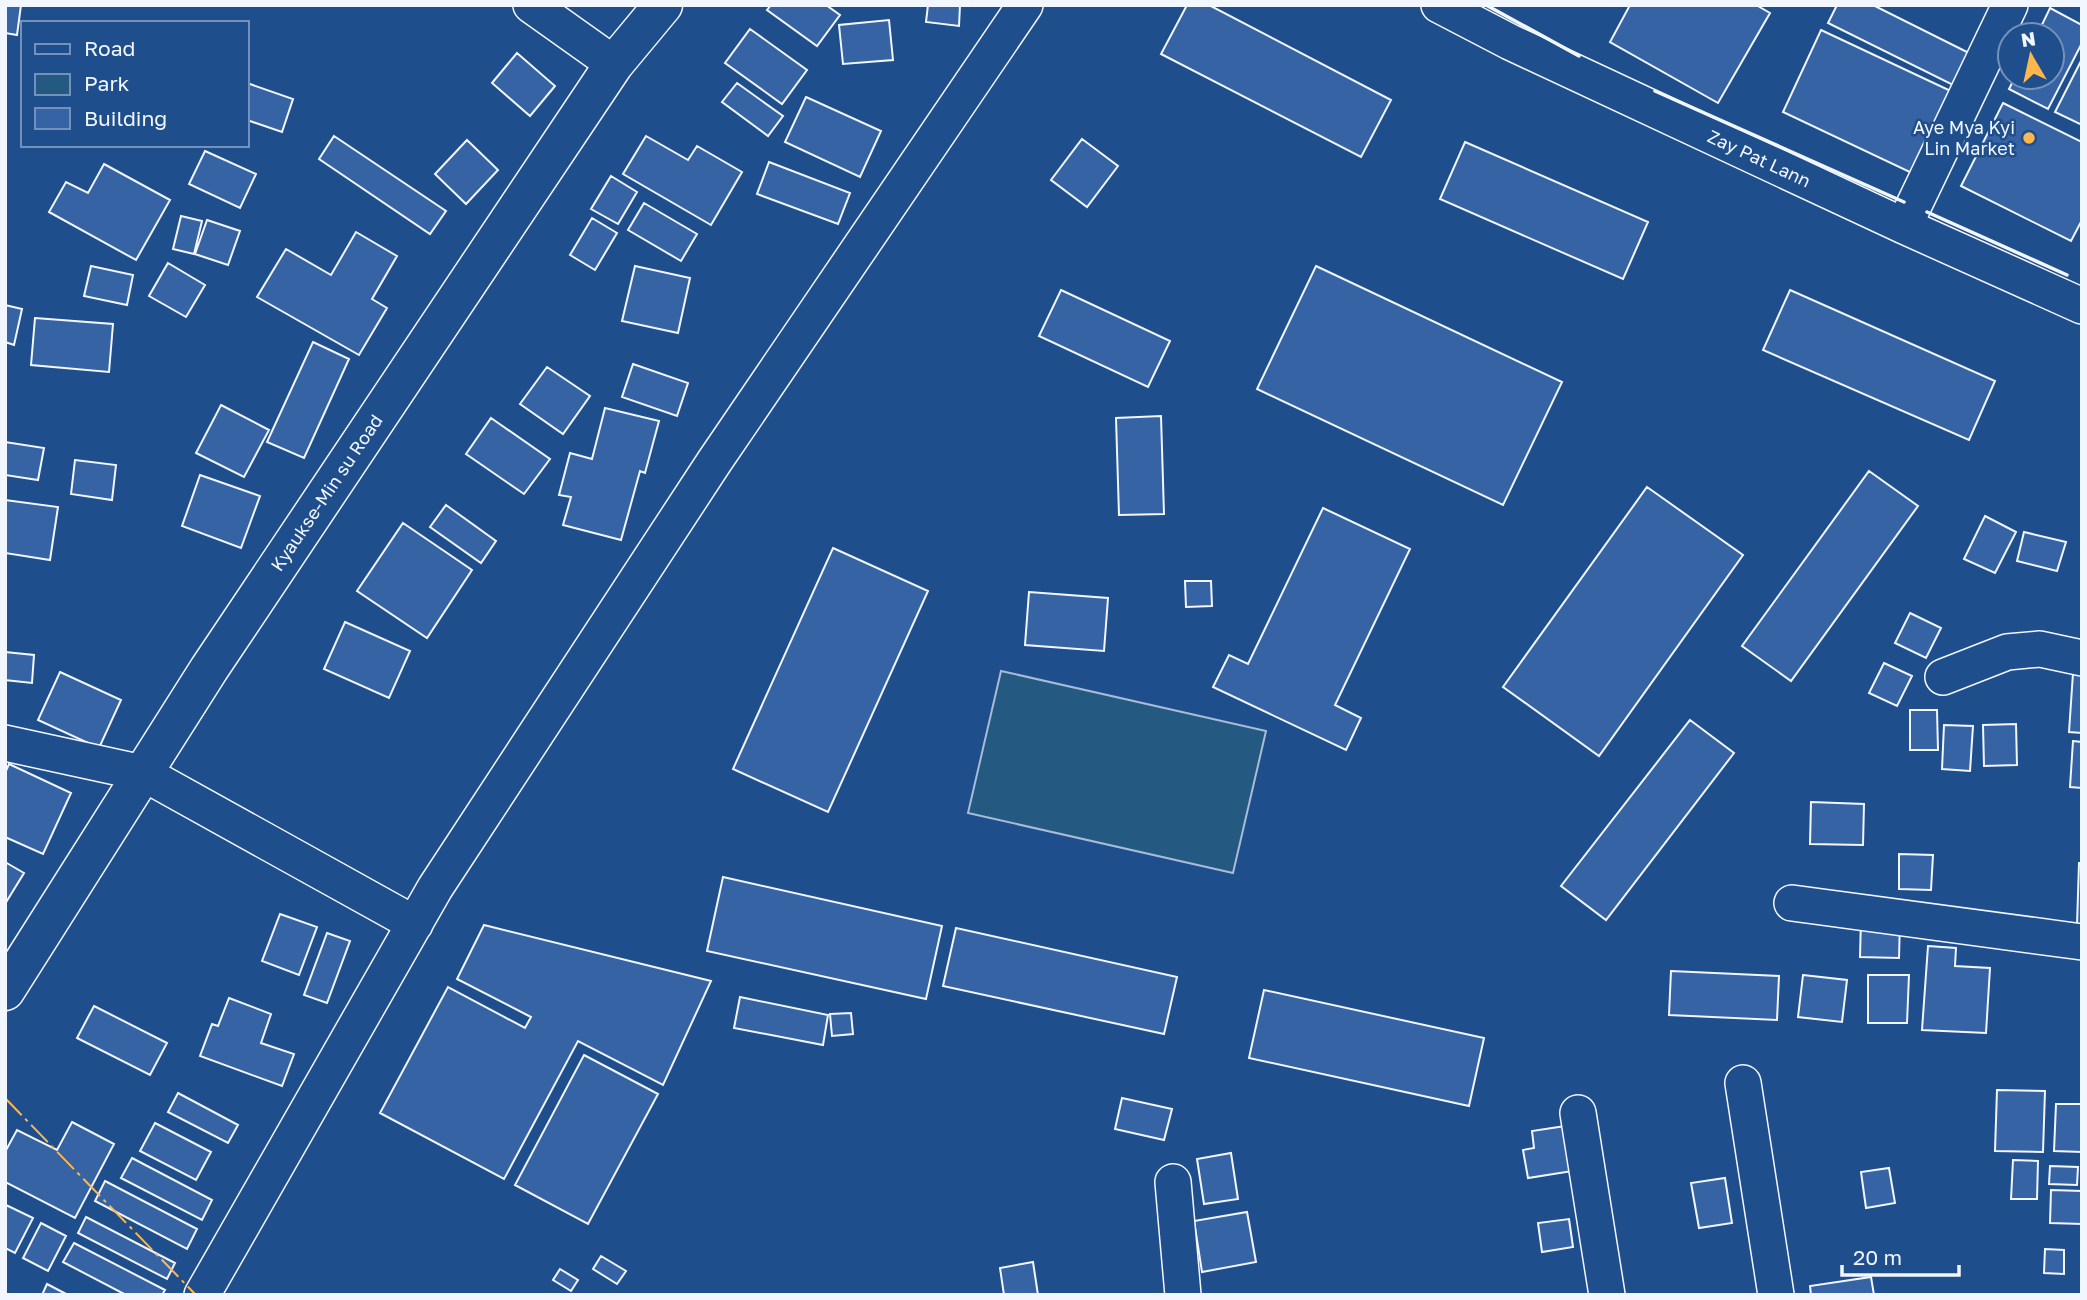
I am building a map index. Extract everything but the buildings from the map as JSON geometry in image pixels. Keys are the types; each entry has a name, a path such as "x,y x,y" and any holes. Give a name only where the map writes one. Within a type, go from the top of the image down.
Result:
{"street":[{"path":"531,5 614,64"},
{"name":"Kyaukse-Min su Road","path":"5,990 209,670 614,64 663,5"},
{"path":"202,1295 435,888 714,462 1025,5"},
{"name":"Zay Pat Lann","path":"1440,5 1510,42 1904,226 2077,293"},
{"path":"1904,226 2010,5"},
{"path":"1943,677 2007,652 2040,649 2082,658"},
{"path":"5,743 143,773 415,924"},
{"path":"1792,903 2082,942"},
{"path":"1743,1083 1776,1295"},
{"path":"1578,1113 1607,1295"},
{"path":"1174,1182 1183,1295"}],"green space":[{"path":"1001,671 1266,731 1233,873 968,813"}],"wall":[{"path":"1486,5 1579,56"},
{"path":"1655,91 1904,202"},
{"path":"1927,212 2067,275"}],"power":[{"path":"5,1098 196,1295"}],"place":[{"name":"Aye Mya Kyi Lin Market","path":"2029,138"}]}
